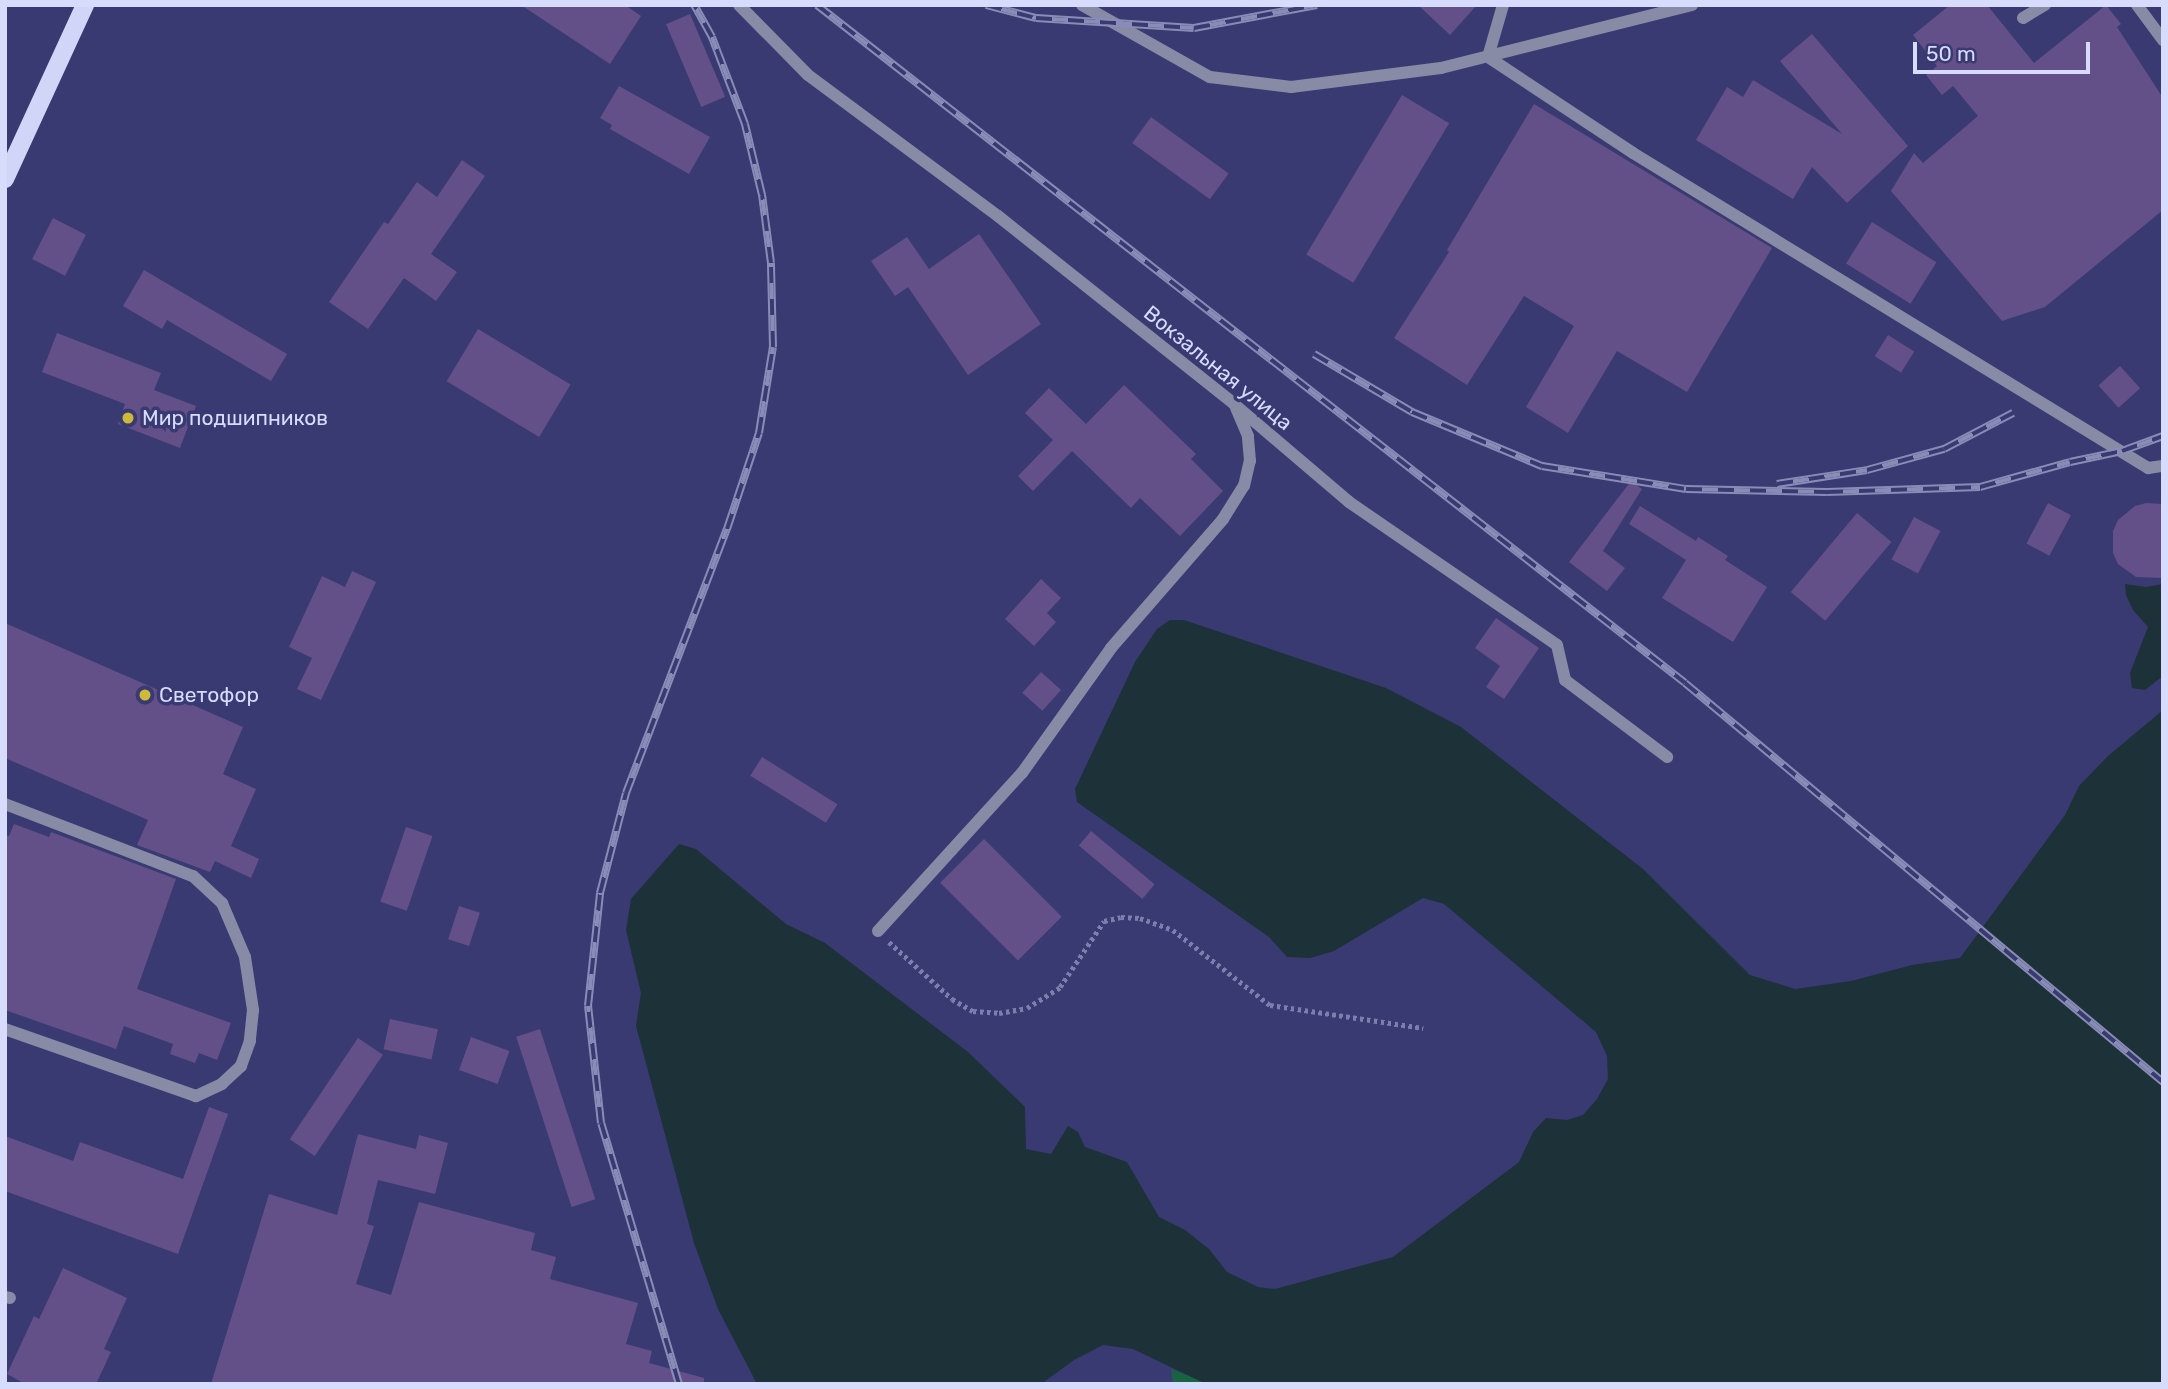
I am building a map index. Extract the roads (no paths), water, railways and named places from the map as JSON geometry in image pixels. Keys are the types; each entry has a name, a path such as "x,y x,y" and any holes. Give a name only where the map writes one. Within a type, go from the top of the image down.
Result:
{"main road":[{"path":"5,179 85,5"}],"street":[{"name":"Вокзальная улица","path":"739,5 808,75 998,215 1234,404 1349,502 1557,645 1565,680 1667,757"},
{"path":"1082,5 1210,77 1290,87 1441,68 1692,5"},
{"path":"1488,57 1503,5"},
{"path":"2023,18 2045,5"},
{"path":"2137,5 2163,40"},
{"path":"1488,57 1633,153 2148,468 2163,466"},
{"path":"878,932 1022,774 1111,648 1223,519 1244,486 1250,461 1248,436 1234,404"},
{"path":"5,804 193,876 222,903 245,957 253,1010 250,1041 240,1066 222,1084 196,1096 5,1029"}],"water":[{"path":"2125,584 2146,587 2163,584 2163,676 2145,690 2132,688 2130,673 2148,627 2133,610 2126,595"},
{"path":"1170,620 1184,620 1386,688 1461,727 1643,869 1750,975 1795,989 1851,981 1912,965 1960,958 2065,815 2079,786 2108,756 2163,710 2163,1384 1206,1384 1133,1349 1103,1345 1074,1360 1041,1384 757,1384 718,1309 694,1243 636,1026 641,993 626,930 631,899 679,844 696,849 786,924 825,943 968,1052 1025,1107 1026,1149 1051,1154 1068,1126 1078,1132 1085,1147 1127,1162 1159,1217 1185,1230 1209,1249 1227,1272 1258,1287 1275,1289 1393,1257 1519,1162 1533,1132 1546,1118 1567,1120 1583,1115 1597,1099 1608,1079 1607,1056 1596,1032 1444,904 1423,898 1334,951 1310,958 1287,957 1269,937 1077,802 1075,789 1135,662 1157,629"}],"railway":[{"path":"679,1384 601,1123 588,1006 600,893 626,793 727,529 759,433 773,347 771,263 762,195 745,124 712,37 694,5"},
{"path":"817,5 1685,683 2163,1082"},
{"path":"986,5 1036,18 1194,28 1317,5"},
{"path":"1314,354 1412,412 1542,466 1686,489 1827,492 1980,487 2070,462 2122,451 2163,436"},
{"path":"1777,484 1867,470 1944,449 2013,413"}],"place":[{"name":"Мир подшипников","path":"128,418"},
{"name":"Светофор","path":"145,695"}]}
